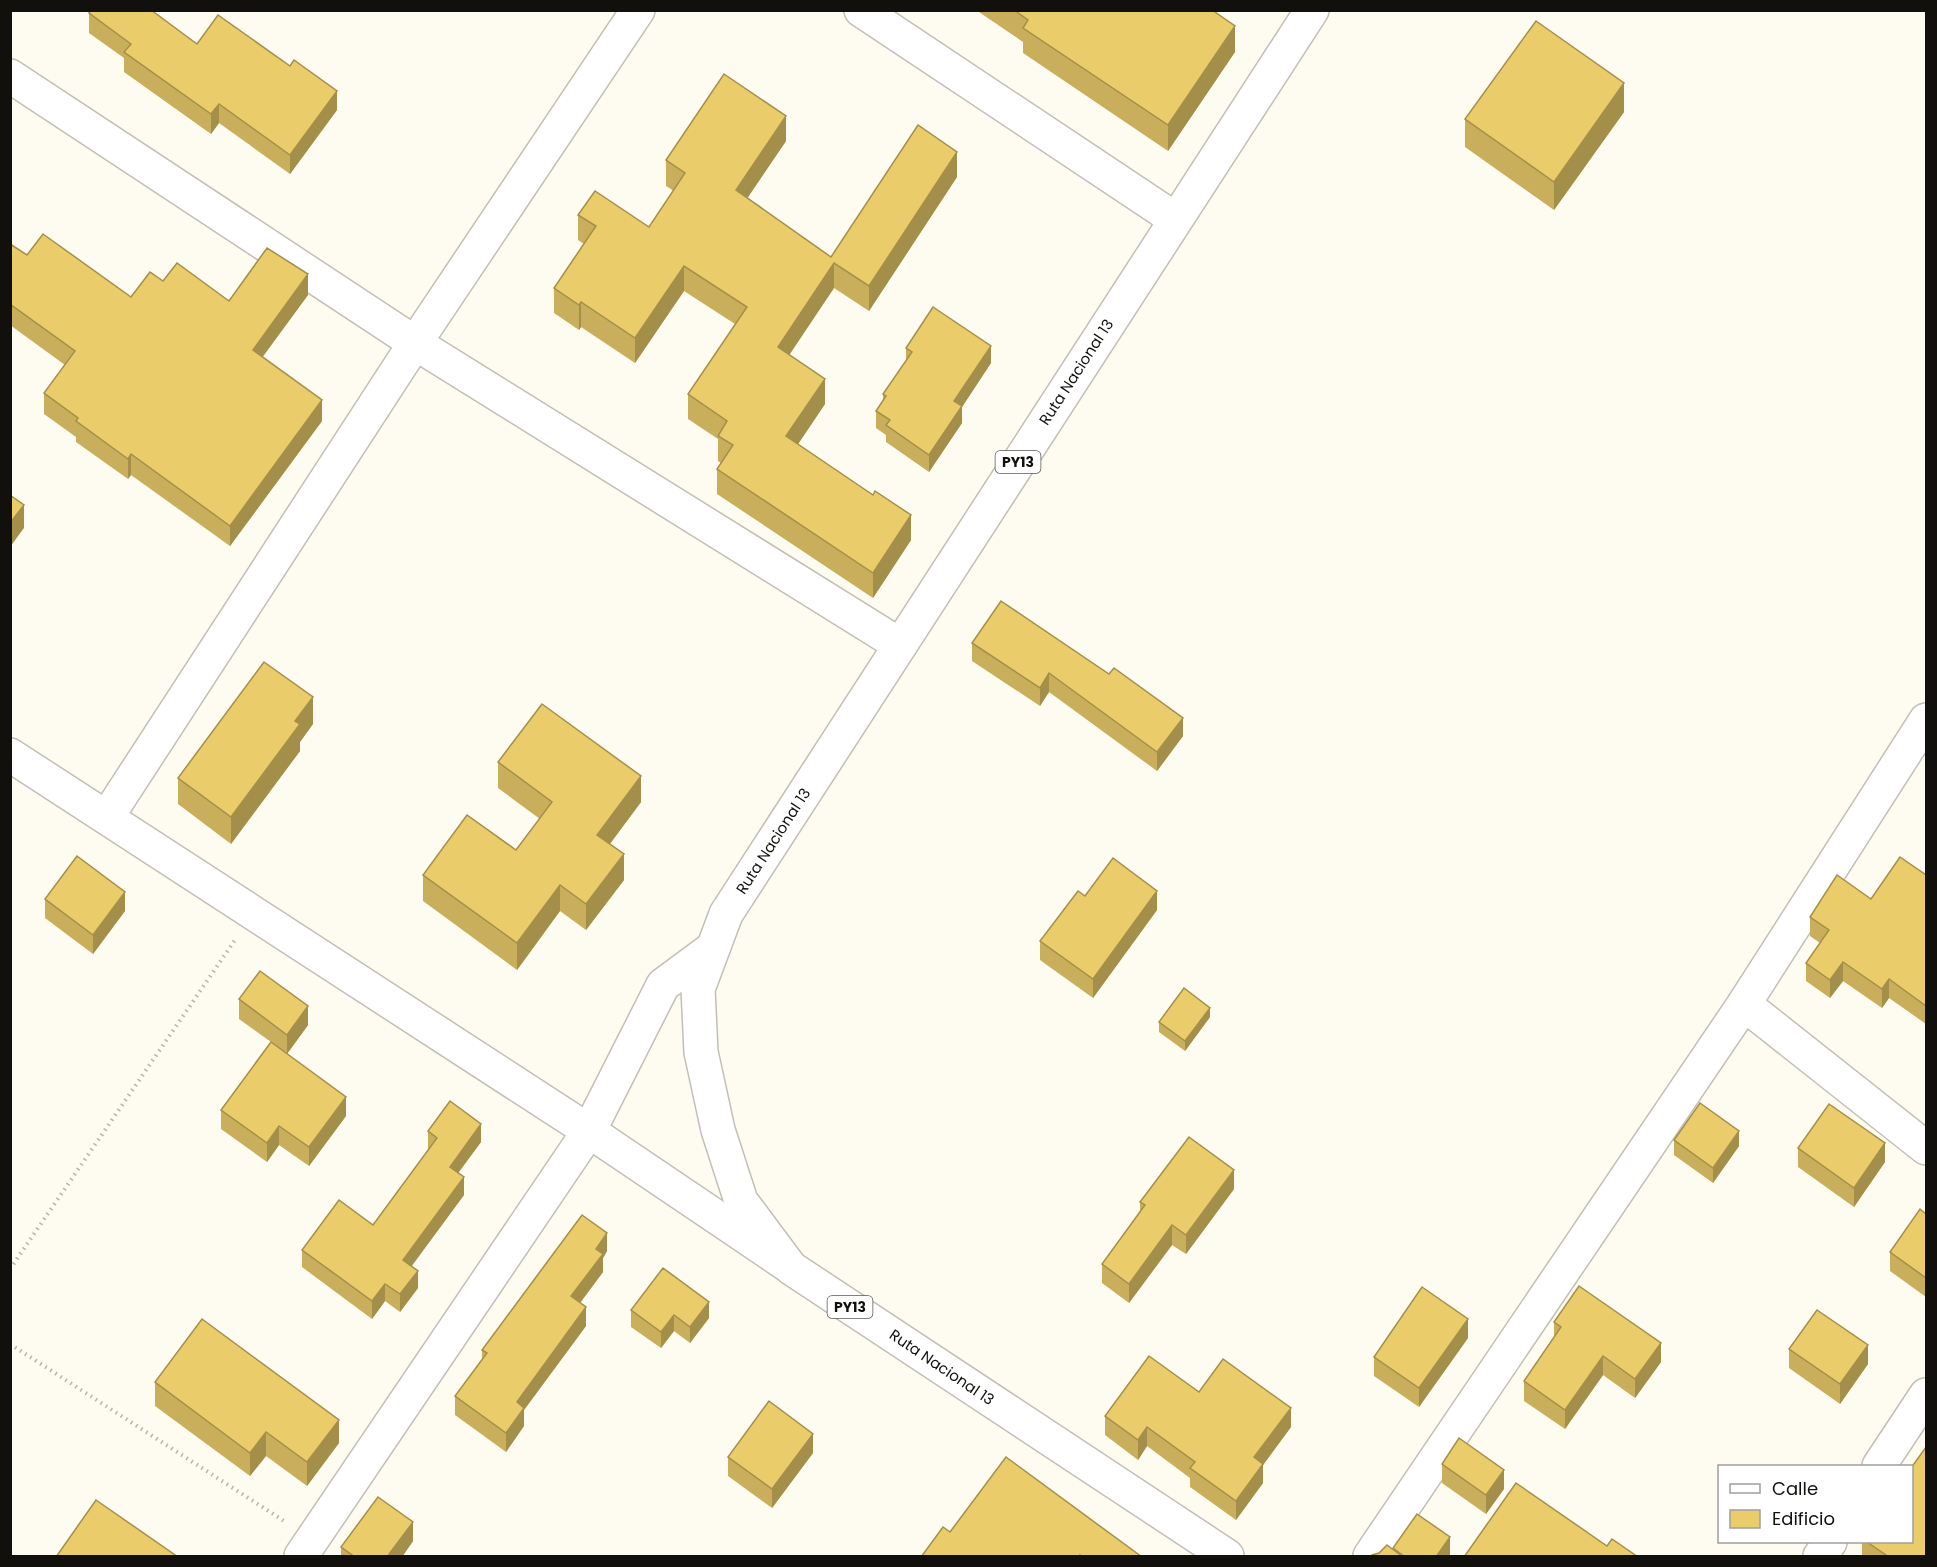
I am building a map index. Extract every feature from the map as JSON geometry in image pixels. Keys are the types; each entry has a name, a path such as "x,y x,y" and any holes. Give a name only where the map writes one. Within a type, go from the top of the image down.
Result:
{"main road":[{"path":"107,817 415,343 638,10"},
{"path":"861,10 1175,219"},
{"name":"Ruta Nacional 13","path":"1227,1557 791,1268 741,1201 718,1130 701,1052 698,989 726,914 1312,10"},
{"path":"10,76 415,343 900,645"},
{"path":"1370,1557 1744,1004 1926,720"},
{"path":"10,755 589,1131 791,1268"},
{"path":"306,1548 589,1131 663,985 713,948"},
{"path":"1744,1004 1926,1148"},
{"path":"1881,1465 1926,1395"},
{"path":"1820,1557 1829,1543"}],"path":[{"path":"10,1269 253,913"},
{"path":"10,1344 306,1548"}],"building":[{"path":"91,10 151,10 197,44 218,15 290,66 294,60 337,91 290,155 219,104 211,114 124,52 131,44 89,13"},
{"path":"1014,10 1212,10 1235,26 1168,125 1023,28 1028,20"},
{"path":"1536,21 1624,83 1554,182 1465,119"},
{"path":"724,74 786,116 736,190 831,257 918,125 957,152 869,286 834,263 778,347 825,379 786,436 873,495 875,491 911,515 873,573 717,469 733,445 718,436 727,421 688,394 747,307 684,266 635,338 581,302 579,305 554,288 596,226 578,215 595,191 649,227 685,173 666,160"},
{"path":"43,234 131,297 150,272 163,281 177,263 229,301 267,248 308,274 253,350 322,400 230,526 131,454 128,459 76,421 78,418 44,393 75,351 10,304 10,244 27,255"},
{"path":"933,307 991,346 954,401 962,406 929,455 886,425 890,420 876,411 886,396 883,394 912,352 906,348"},
{"path":"10,495 24,505 10,523"},
{"path":"1001,601 1109,674 1114,668 1183,718 1157,752 1049,673 1040,688 972,643"},
{"path":"264,662 313,697 295,721 300,724 231,817 178,778"},
{"path":"542,704 641,776 597,835 624,854 586,904 560,885 517,943 423,875 467,815 516,850 552,802 498,762"},
{"path":"77,856 125,892 93,935 45,899"},
{"path":"1900,857 1926,875 1926,1006 1889,979 1882,989 1843,962 1830,980 1806,963 1829,930 1810,917 1837,875 1871,899"},
{"path":"1113,858 1157,891 1093,979 1040,941 1078,891 1085,896"},
{"path":"260,971 308,1006 287,1035 239,999"},
{"path":"1184,988 1210,1008 1185,1041 1159,1022"},
{"path":"271,1042 346,1097 309,1147 279,1126 267,1143 221,1110"},
{"path":"450,1101 481,1124 450,1167 464,1177 403,1260 418,1271 400,1294 385,1284 372,1301 302,1250 339,1200 373,1225 437,1138 428,1131"},
{"path":"1700,1103 1739,1131 1713,1168 1674,1140"},
{"path":"1829,1104 1885,1143 1854,1188 1798,1148"},
{"path":"1189,1137 1234,1170 1186,1235 1172,1225 1129,1284 1102,1264 1145,1205 1140,1202"},
{"path":"1920,1209 1926,1214 1926,1278 1890,1252"},
{"path":"582,1215 607,1233 596,1249 603,1254 571,1296 586,1307 517,1402 524,1408 506,1433 455,1396 487,1353 482,1350"},
{"path":"663,1268 709,1302 690,1327 674,1315 661,1332 631,1310"},
{"path":"1579,1286 1661,1343 1635,1379 1603,1356 1565,1410 1524,1381 1561,1327 1554,1322"},
{"path":"1422,1287 1468,1319 1419,1388 1374,1357"},
{"path":"1817,1310 1868,1345 1840,1384 1789,1349"},
{"path":"202,1319 339,1420 307,1462 266,1432 250,1453 155,1382"},
{"path":"1149,1356 1199,1392 1223,1359 1291,1408 1254,1457 1263,1464 1236,1501 1190,1468 1195,1462 1147,1427 1138,1440 1105,1416"},
{"path":"769,1401 813,1434 772,1489 728,1457"},
{"path":"1459,1438 1504,1470 1486,1495 1442,1464"},
{"path":"1926,1447 1926,1557 1885,1557 1886,1555 1868,1543 1913,1543 1913,1465"},
{"path":"1006,1457 1142,1557 1082,1557 1080,1555 1079,1557 921,1557 943,1527 950,1532"},
{"path":"1516,1483 1607,1546 1612,1539 1638,1557 1464,1557"},
{"path":"378,1497 413,1522 387,1557 355,1557 341,1547"},
{"path":"96,1500 178,1557 56,1557"},
{"path":"1417,1514 1450,1537 1436,1557 1405,1557 1393,1548"},
{"path":"1387,1545 1403,1557 1371,1557 1379,1553"}]}
